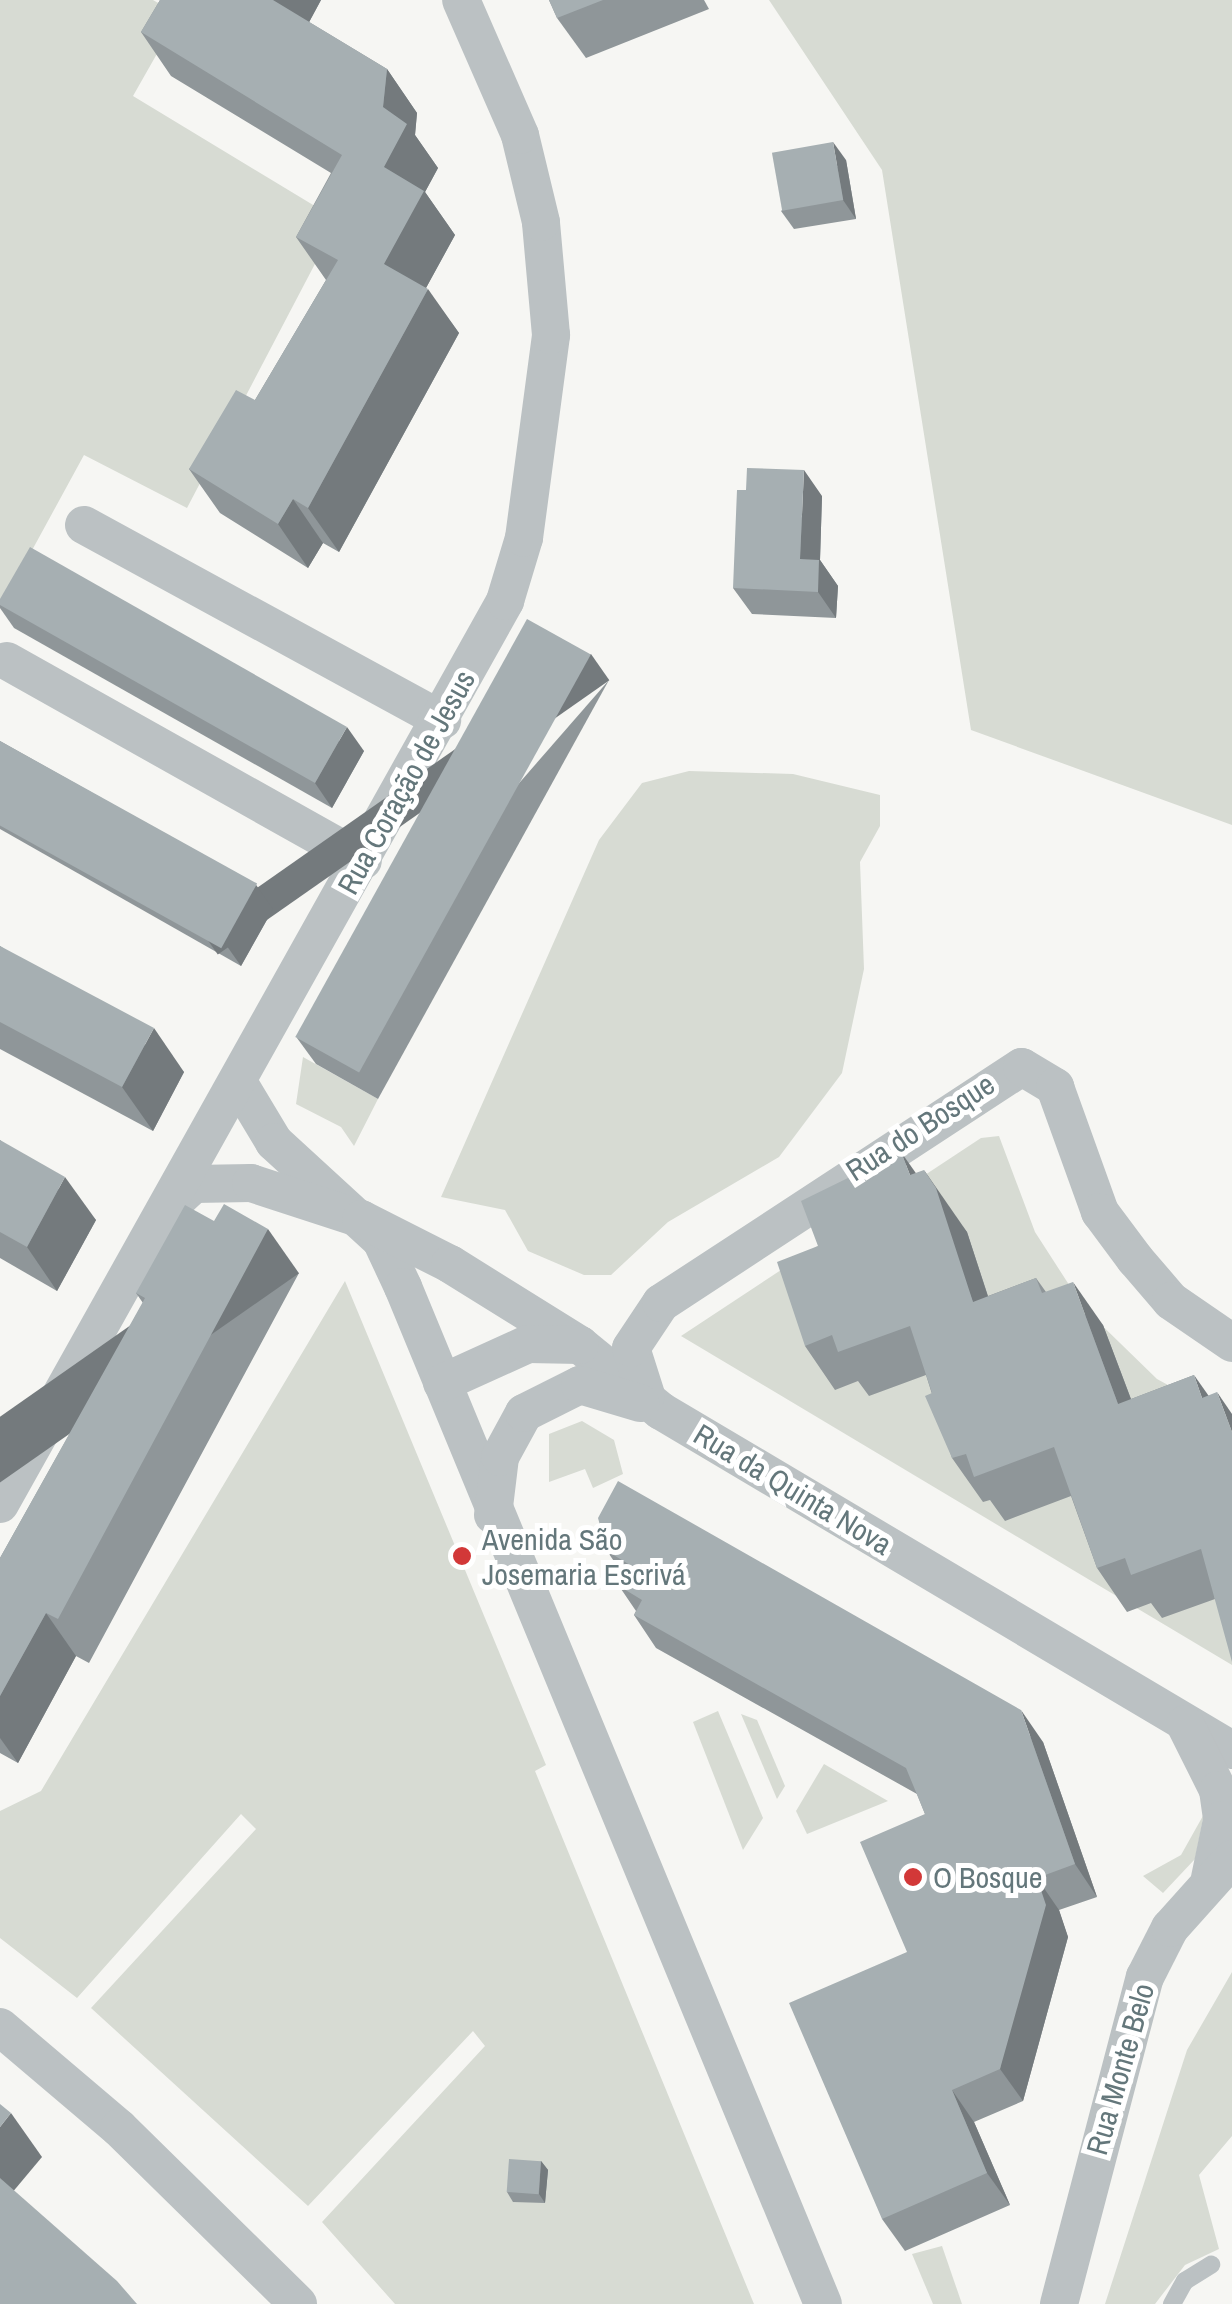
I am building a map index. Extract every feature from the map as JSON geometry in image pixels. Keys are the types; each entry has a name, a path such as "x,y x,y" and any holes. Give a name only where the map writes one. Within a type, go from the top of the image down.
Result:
{"street":[{"name":"Rua Coração de Jesus","path":"0,1504 442,720 505,601 524,538 551,335 520,136 460,0"},
{"path":"84,525 442,720"},
{"path":"7,661 363,861"},
{"name":"Rua do Bosque","path":"654,1403 631,1348 662,1303 1022,1068 1055,1087 1100,1212 1135,1258 1171,1300 1232,1344"},
{"path":"238,1082 274,1142 381,1240 442,1383 492,1519 823,2304"},
{"path":"167,1208 194,1184 234,1180 361,1219"},
{"name":"Rua da Quinta Nova","path":"361,1219 580,1345 654,1403 1232,1750"},
{"path":"580,1345 569,1332 605,1328 662,1303"},
{"path":"442,1383 528,1344 580,1345"},
{"path":"492,1519 500,1457 524,1412 580,1385 654,1403"},
{"path":"1185,1724 1232,1790"},
{"path":"1185,1724 1218,1790 1221,1869"},
{"name":"Rua Monte Belo","path":"1060,2304 1145,1977 1221,1869"},
{"path":"0,2027 120,2128 298,2304"}],"lane":[{"path":"1172,2304 1184,2281 1211,2265"}],"shaded area":[{"path":"0,0 153,0 179,15 133,96 338,220 187,508 84,455 0,609"},
{"path":"769,0 1232,0 1232,825 971,730 882,170"},
{"path":"689,771 793,774 880,795 880,826 860,862 864,969 842,1073 779,1157 668,1222 611,1275 584,1275 528,1251 505,1210 441,1197 599,840 642,783"},
{"path":"303,1057 378,1099 354,1146 341,1127 296,1104"},
{"path":"999,1136 1035,1232 1084,1308 1157,1379 1232,1420 1232,1665 681,1336 981,1138"},
{"path":"345,1281 546,1765 535,1771 754,2304 395,2304 322,2222 485,2046 473,2031 308,2206 91,2008 256,1829 241,1814 77,1998 0,1938 0,1811 41,1791"},
{"path":"582,1421 614,1440 623,1474 593,1488 585,1469 549,1482 549,1434"},
{"path":"718,1711 763,1818 743,1850 693,1722"},
{"path":"741,1714 757,1720 785,1786 777,1799"},
{"path":"824,1764 888,1801 807,1834 796,1811"},
{"path":"1204,1814 1195,1859 1163,1893 1143,1876 1181,1855"},
{"path":"1232,1972 1232,2136 1199,2175 1219,2249 1185,2265 1155,2304 1105,2304 1187,2050"},
{"path":"942,2246 962,2304 933,2304 912,2254"}],"building":[{"path":"160,0 273,0 387,69 383,107 407,124 384,167 424,191 384,264 428,289 308,508 293,499 278,524 189,469 236,390 255,400 338,260 296,237 342,155 141,32"},
{"path":"549,0 603,0 557,18"},
{"path":"833,142 843,200 782,211 772,153"},
{"path":"747,468 804,470 800,559 819,560 818,592 733,588 737,490 746,490"},
{"path":"30,547 347,727 315,783 0,605"},
{"path":"527,619 591,654 359,1072 295,1037"},
{"path":"0,741 257,884 221,948 0,826"},
{"path":"0,946 154,1028 122,1087 0,1022"},
{"path":"0,1140 65,1177 27,1247 0,1232"},
{"path":"901,1152 910,1175 924,1170 936,1188 973,1302 1036,1278 1042,1293 1073,1282 1118,1404 1194,1375 1202,1398 1217,1392 1232,1432 1232,1662 1201,1549 1131,1575 1125,1558 1097,1568 1054,1447 974,1477 966,1454 952,1458 925,1396 932,1393 910,1326 838,1352 832,1335 805,1346 777,1262 818,1246 801,1201"},
{"path":"224,1204 268,1229 58,1619 46,1613 0,1696 0,1558 145,1298 136,1293 185,1205 214,1221"},
{"path":"618,1481 1021,1710 1075,1864 1037,1878 1046,1905 1000,2069 952,2090 987,2173 882,2219 789,2003 907,1952 860,1842 925,1814 906,1768 634,1615 642,1600 619,1586 630,1565 607,1551 598,1518"},
{"path":"0,2104 11,2113 0,2127"},
{"path":"509,2159 541,2161 539,2194 507,2192"},
{"path":"0,2178 117,2281 137,2304 0,2304"}],"place":[{"name":"Avenida São Josemaria Escrivá","path":"462,1556"},
{"name":"O Bosque","path":"913,1877"}]}
